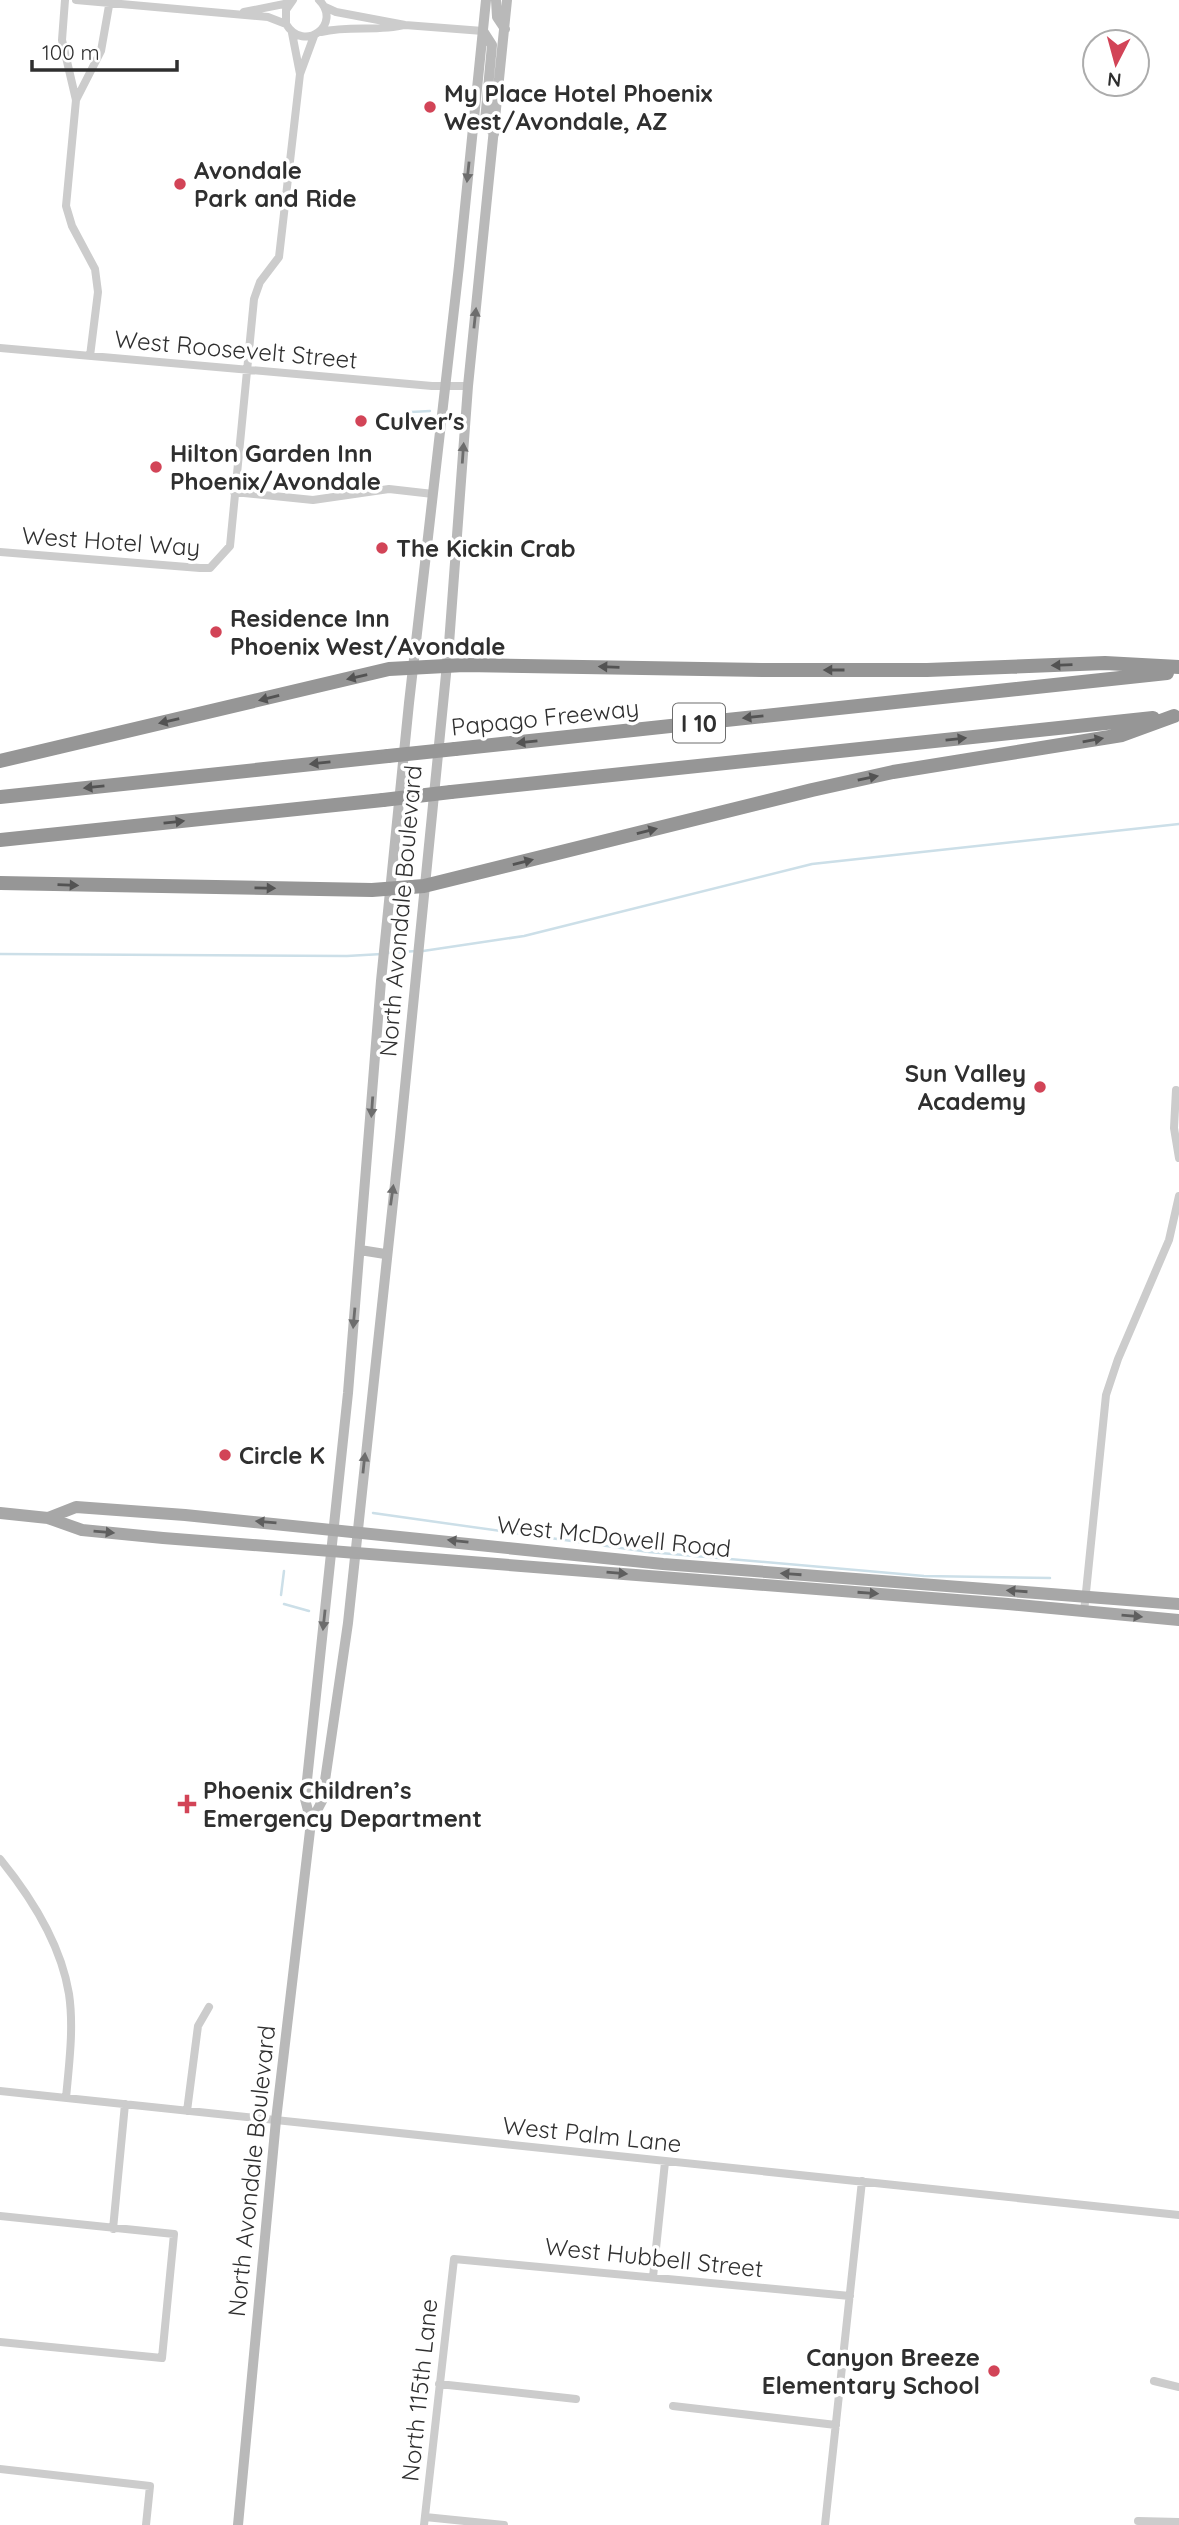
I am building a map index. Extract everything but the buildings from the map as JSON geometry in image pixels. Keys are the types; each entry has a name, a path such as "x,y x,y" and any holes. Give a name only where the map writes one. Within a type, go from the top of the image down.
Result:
{"highway":[{"path":"0,761 389,669 446,667 927,670 1105,663 1179,669"},
{"name":"Papago Freeway","path":"0,797 1179,669"},
{"path":"0,883 151,887 424,886 812,790 893,772 1122,735 1176,716"},
{"name":"I 10","path":"0,840 1176,716"}],"main road":[{"name":"North Avondale Boulevard","path":"311,1822 305,1799 360,1250 381,981 412,668 446,384 486,0"},
{"path":"496,0 497,17 505,29"},
{"name":"North Avondale Boulevard","path":"238,2525 276,2120 311,1822 322,1801 355,1554 421,922 446,667 468,386 508,0"},
{"path":"483,31 492,45 485,121 494,134"},
{"path":"360,1250 385,1254"},
{"name":"West McDowell Road","path":"48,1518 76,1507 334,1528 663,1564 1179,1604"},
{"name":"West McDowell Road","path":"0,1513 48,1518 82,1530 1179,1620"}],"street":[{"path":"65,0 62,40 76,100 66,206 72,226 95,269 98,292 90,356"},
{"path":"76,0 268,17 286,24"},
{"path":"76,100 101,51 110,1"},
{"path":"237,14 291,2"},
{"path":"291,2 286,10 286,24 292,33 300,74"},
{"path":"321,2 336,12 405,25"},
{"path":"321,2 327,18 300,74 279,257 260,282 254,299 234,492 313,500 389,489 433,494"},
{"path":"292,33 302,37 343,27 405,25 483,31"},
{"name":"West Roosevelt Street","path":"0,348 468,386"},
{"name":"West Hotel Way","path":"0,552 210,568 218,563 230,546 234,492"},
{"path":"1176,1090 1174,1128 1179,1158"},
{"path":"1084,1612 1106,1395 1118,1359 1169,1240 1179,1196"},
{"path":"0,1859 27,1892 58,1956 69,1993 71,2035 66,2098"},
{"path":"187,2111 198,2026 209,2007"},
{"name":"West Palm Lane","path":"0,2091 1179,2215"},
{"path":"113,2229 125,2104"},
{"path":"653,2277 665,2162"},
{"path":"825,2525 862,2181"},
{"path":"0,2216 174,2234 162,2358 0,2342"},
{"name":"West Hubbell Street","path":"454,2259 850,2296"},
{"name":"North 115th Lane","path":"425,2521 454,2259"},
{"path":"1154,2381 1179,2387"},
{"path":"439,2384 576,2399"},
{"path":"673,2406 836,2425"},
{"path":"0,2469 150,2486 146,2525"},
{"path":"425,2521 504,2525"},
{"path":"1138,2521 1179,2522"}],"waterway":[{"path":"411,412 430,411"},
{"path":"423,951 524,936 812,864 1179,824"},
{"path":"388,953 416,951"},
{"path":"0,954 382,954"},
{"path":"373,1513 649,1552 924,1576 1050,1578"},
{"path":"281,1595 284,1571"},
{"path":"284,1604 309,1611"}],"place":[{"name":"My Place Hotel Phoenix West/Avondale, AZ","path":"430,107"},
{"name":"Avondale Park and Ride","path":"180,184"},
{"name":"Culver's","path":"361,421"},
{"name":"Hilton Garden Inn Phoenix/Avondale","path":"156,467"},
{"name":"The Kickin Crab","path":"382,548"},
{"name":"Residence Inn Phoenix West/Avondale","path":"216,632"},
{"name":"Sun Valley Academy","path":"1040,1087"},
{"name":"Circle K","path":"225,1455"},
{"name":"Phoenix Children’s Emergency Department","path":"187,1804"},
{"name":"Canyon Breeze Elementary School","path":"994,2371"}]}
